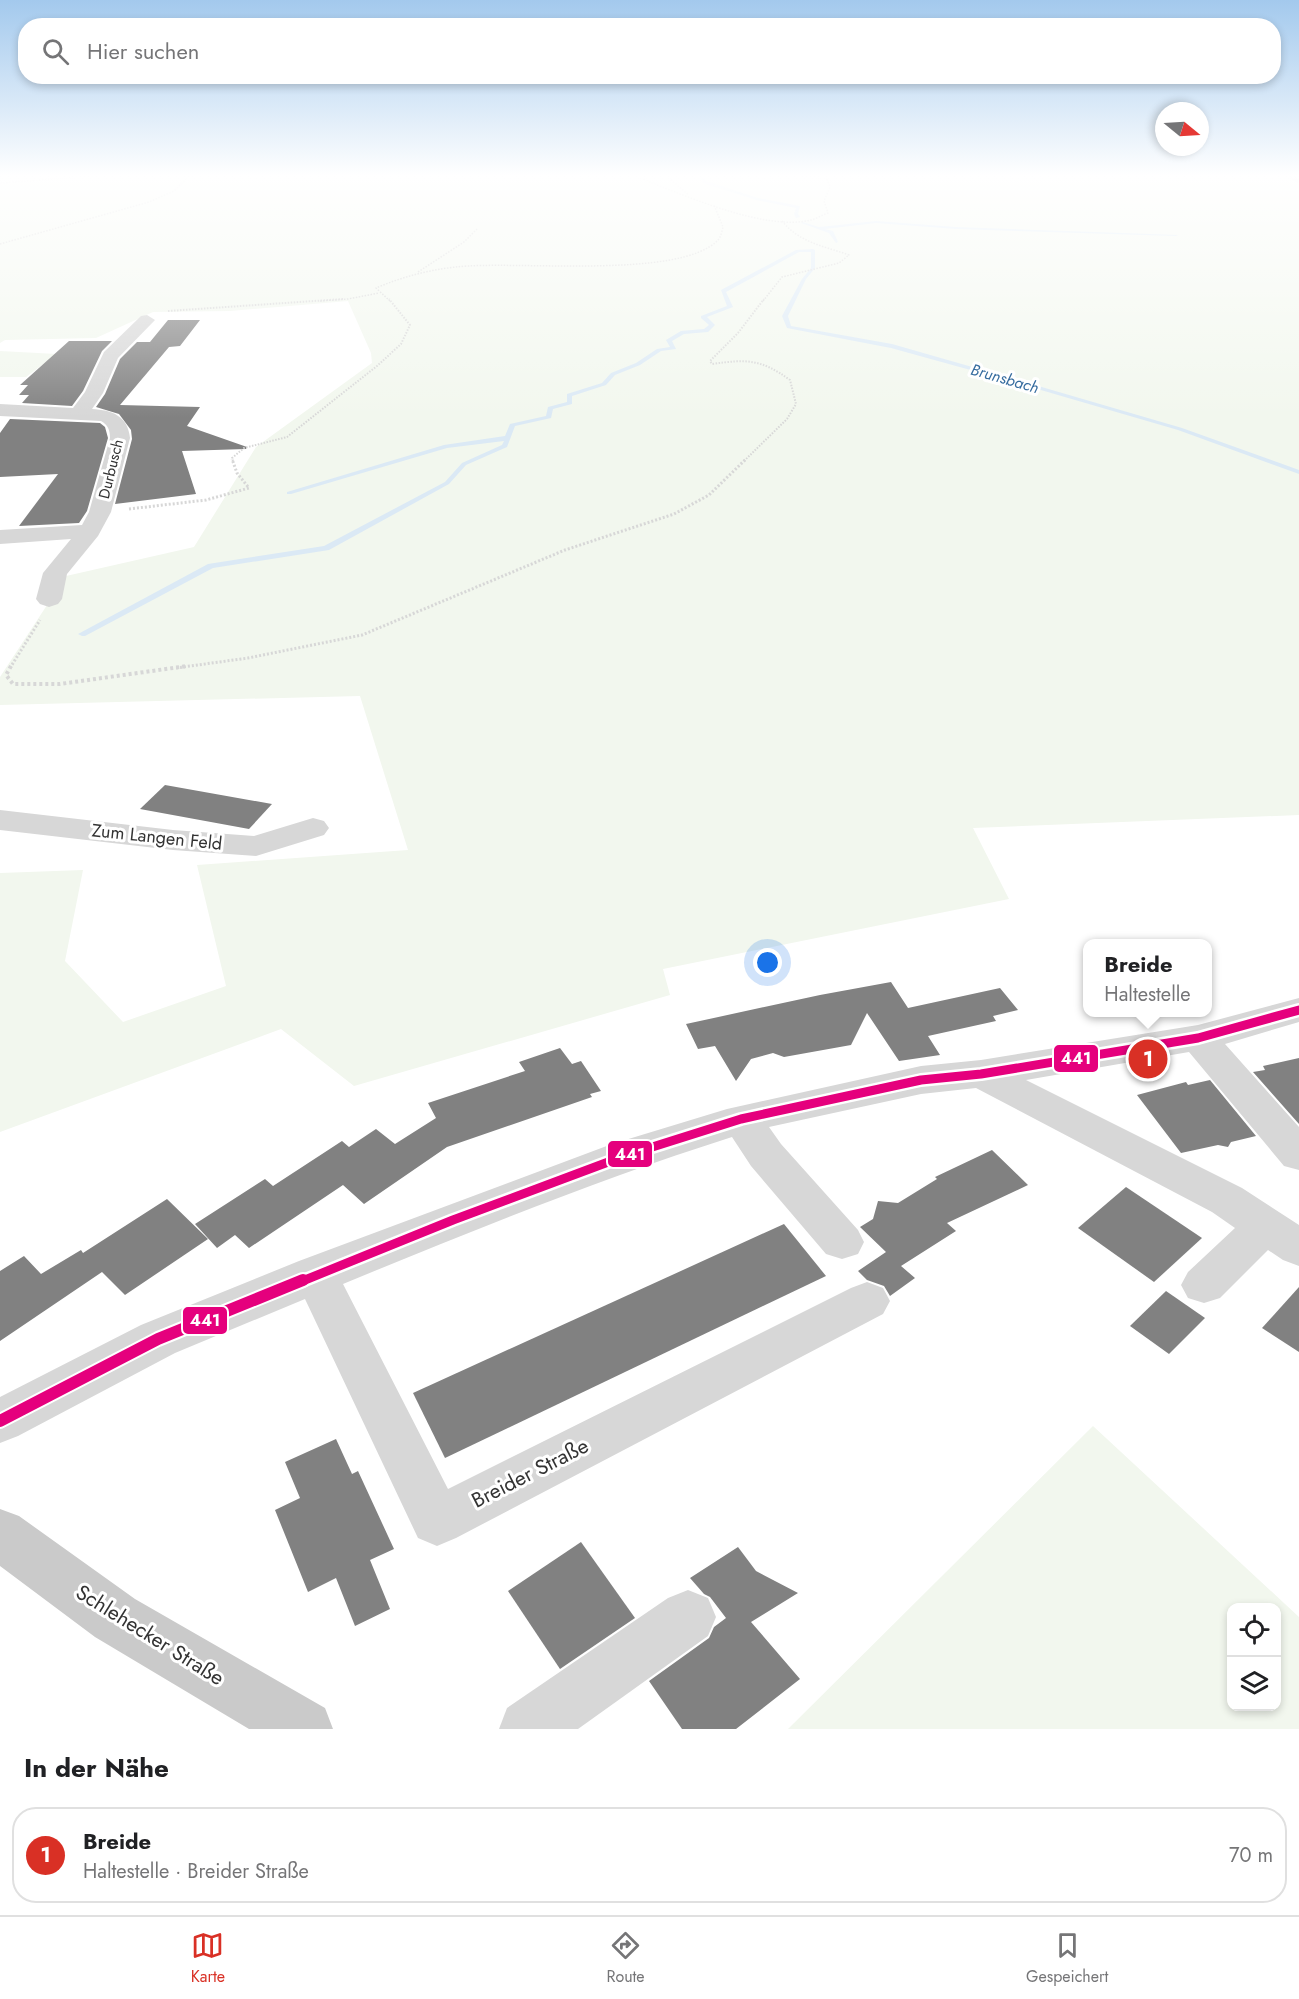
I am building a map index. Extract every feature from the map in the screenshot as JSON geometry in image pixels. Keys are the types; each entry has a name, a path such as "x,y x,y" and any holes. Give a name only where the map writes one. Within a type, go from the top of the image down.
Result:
{"main road":[{"name":"Schlehecker Straße","path":"0,1534 116,1618 304,1729"}],"street":[{"path":"79,413 94,393 110,356 147,320"},
{"name":"Durbusch","path":"0,410 43,414 79,413 110,417 120,428 120,438 89,531"},
{"path":"50,598 55,573 89,531"},
{"path":"0,537 89,531"},
{"name":"Zum Langen Feld","path":"0,820 173,840 255,846 313,828"},
{"path":"0,1421 158,1339 315,1274 627,1155 741,1119 921,1080 981,1074 1198,1038 1299,1010"},
{"path":"1198,1038 1299,1155"},
{"path":"981,1074 1227,1200 1282,1237 1203,1285"},
{"path":"741,1119 766,1155 842,1242"},
{"name":"Breider Straße","path":"315,1274 437,1521 867,1300"},
{"path":"528,1729 688,1617"}],"path":[{"path":"415,274 442,257"},
{"path":"89,531 249,488 237,473 232,458 244,448 287,437 377,366 401,344 410,325 395,304 379,293 376,288 391,281 442,267 650,264 688,257"},
{"path":"50,598 46,613 6,675 13,684 60,684 248,658 362,635 565,550 674,514 709,495 787,419 796,404 790,380 759,360 730,360 712,364 710,361 738,333 783,277 838,263 847,257"},
{"path":"147,320 159,312 348,300 379,293"}],"shaded area":[{"path":"0,257 1299,257 1299,815 973,828 1009,899 663,969 670,995 354,1086 281,1029 0,1132 0,873 83,870 65,961 123,1022 226,986 197,865 408,850 360,696 0,705 0,677 66,576 194,547 256,447 372,363 371,353 348,301 230,311 153,312 96,338 5,340 0,343"},
{"path":"0,351 57,354 26,377 0,377"},
{"path":"1093,1426 1299,1617 1299,1729 788,1729"}],"building":[{"path":"168,320 200,320 180,346 169,347 120,405 200,407 187,426 247,447 246,449 182,451 196,494 115,504 132,439 131,430 119,414 96,407 105,394 120,359 137,342 150,342"},
{"path":"69,341 112,341 102,351 83,391 72,406 22,403 29,395 19,395 28,385 20,385"},
{"path":"10,419 100,423 105,427 108,438 87,511 79,523 19,526 58,474 0,477 0,433"},
{"path":"165,785 272,804 249,829 140,809"},
{"path":"891,982 908,1008 1000,988 1018,1010 993,1016 996,1021 928,1036 940,1055 899,1061 867,1013 851,1045 784,1057 773,1053 751,1059 736,1081 715,1046 698,1049 686,1024 820,995"},
{"path":"560,1048 572,1064 581,1061 601,1091 590,1094 592,1097 447,1147 364,1204 343,1185 249,1248 235,1235 217,1248 195,1224 265,1179 273,1186 342,1141 349,1147 376,1129 395,1144 436,1118 428,1103 525,1071 519,1062"},
{"path":"1299,1058 1299,1124 1253,1072 1265,1070 1263,1066"},
{"path":"1210,1080 1256,1136 1231,1142 1228,1147 1218,1145 1181,1153 1137,1095 1186,1082 1188,1085"},
{"path":"992,1150 1028,1185 947,1223 956,1231 901,1266 915,1278 890,1296 884,1286 867,1280 858,1271 886,1252 860,1227 873,1219 878,1201 898,1203 937,1179 935,1177"},
{"path":"1126,1187 1202,1238 1154,1282 1078,1228"},
{"path":"167,1199 208,1239 125,1295 102,1272 0,1341 0,1271 24,1256 41,1274 81,1250 83,1253"},
{"path":"784,1224 826,1276 445,1458 413,1393"},
{"path":"1299,1287 1299,1352 1262,1328"},
{"path":"1166,1291 1205,1318 1169,1354 1130,1326"},
{"path":"336,1439 352,1474 358,1471 394,1549 370,1560 390,1609 355,1626 336,1578 308,1592 275,1510 300,1498 285,1462"},
{"path":"581,1542 635,1618 560,1669 508,1591"},
{"path":"738,1547 756,1571 798,1593 751,1622 800,1679 736,1729 682,1729 649,1681 709,1638 714,1627 726,1618 710,1597 704,1594 690,1578"}],"waterway":[{"name":"Brunsbach","path":"508,438 512,425 549,417 550,408 570,403 569,395 604,384 613,374 638,364 659,350 674,348 669,340 683,332 706,331 712,325 703,317 730,307 723,291 787,257"},
{"name":"Brunsbach","path":"813,257 813,268 804,279 785,316 789,327 892,346 1005,378 1180,429 1299,472"},
{"path":"82,634 211,566 326,548 447,483 464,464 505,446 508,438"},
{"path":"289,493 446,446 508,438"}],"transit line":[{"name":"441","path":"0,1421 158,1339 453,1220 627,1155 741,1119 832,1099 921,1080 981,1074 1198,1038 1299,1010"}],"place":[{"name":"Breide","path":"1148,1059"}]}
